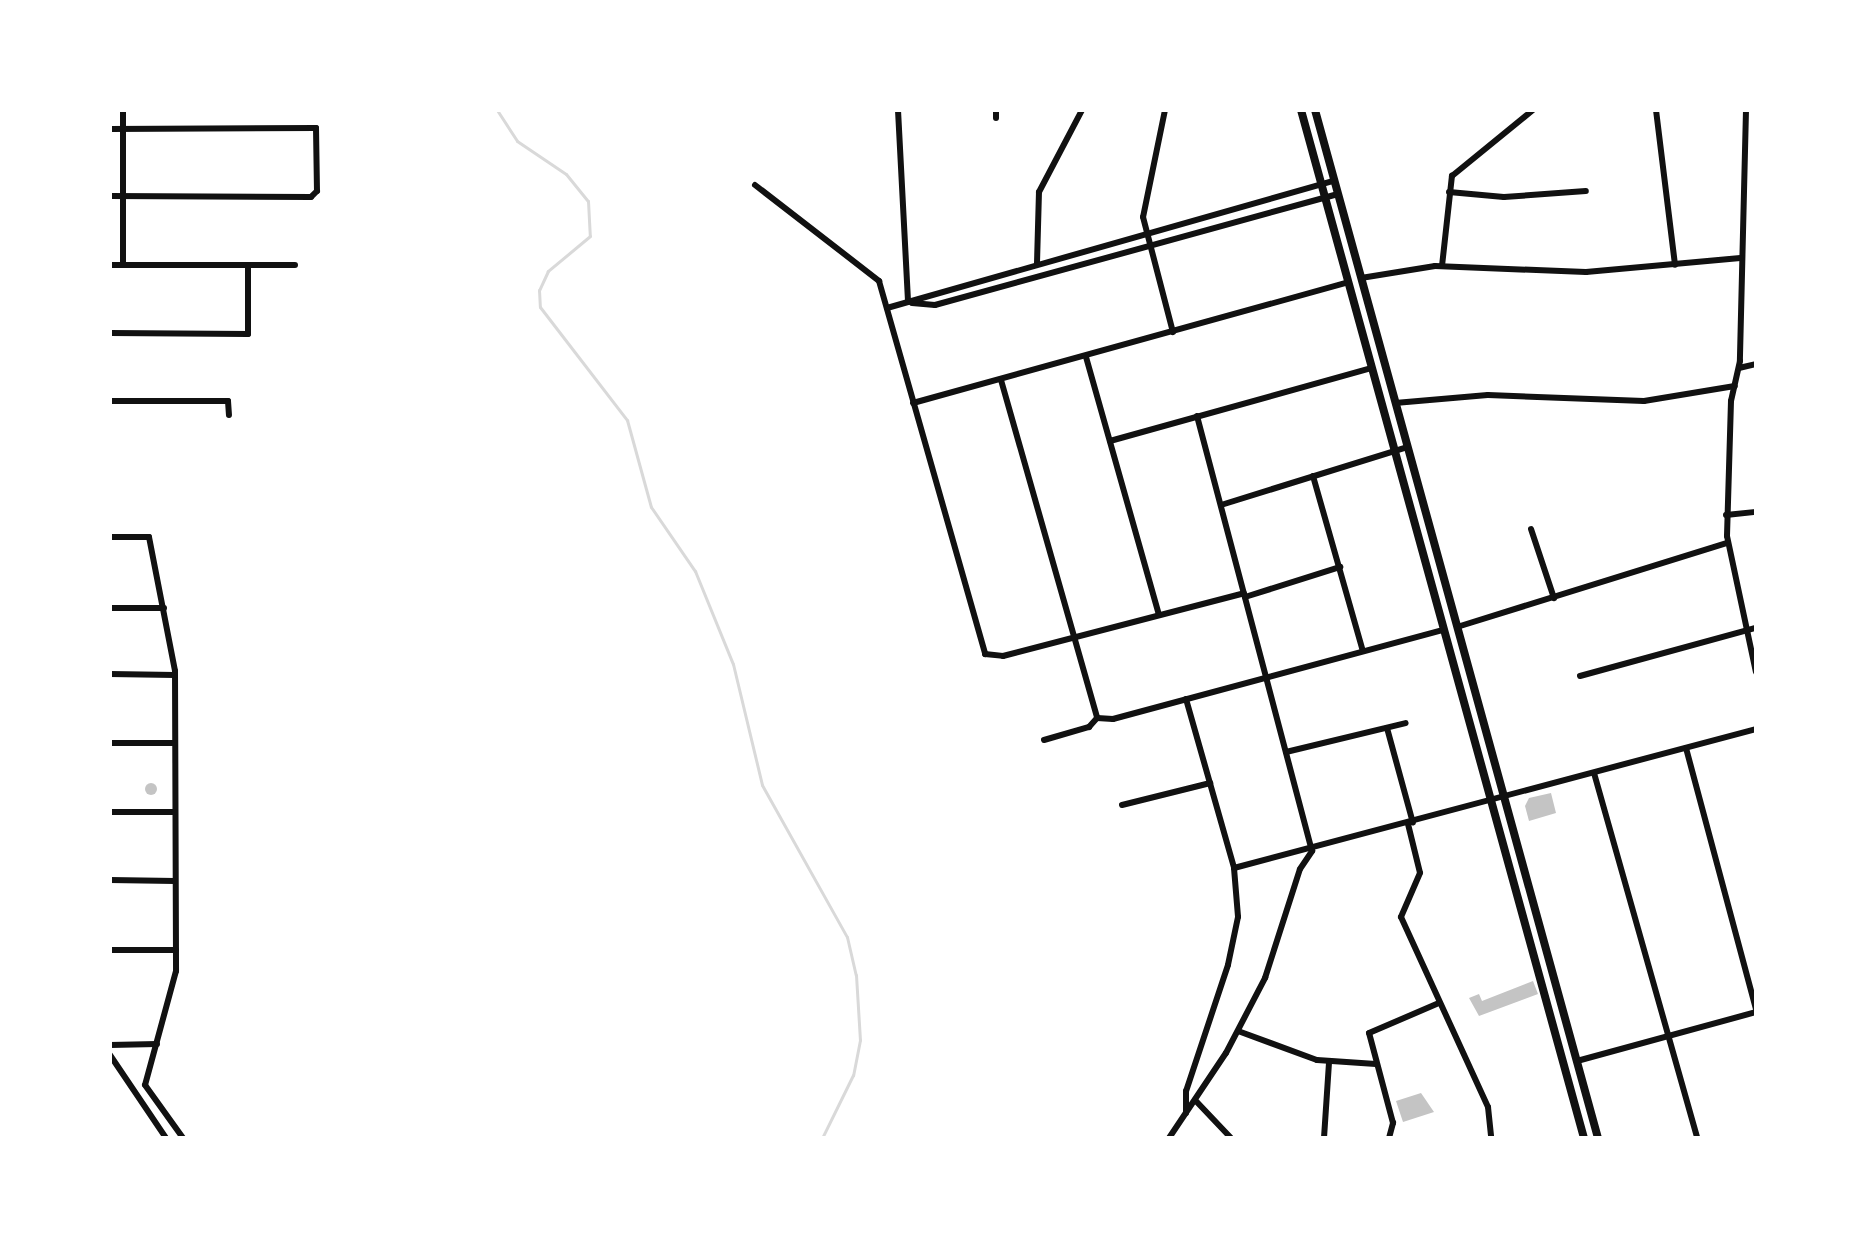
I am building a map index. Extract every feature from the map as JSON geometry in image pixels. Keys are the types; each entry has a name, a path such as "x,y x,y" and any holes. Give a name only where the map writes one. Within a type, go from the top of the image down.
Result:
{"main road":[{"path":"1301,110 1584,1138"},
{"path":"1315,110 1598,1138"}],"street":[{"path":"123,110 123,265"},
{"path":"898,110 908,302"},
{"path":"1037,263 1039,192 1082,110"},
{"path":"1165,110 1148,175 1146,233 1173,332"},
{"path":"1442,266 1449,192 1456,171 1533,110"},
{"path":"1656,110 1675,265"},
{"path":"1746,110 1739,368 1726,515 1727,543 1756,672"},
{"path":"110,129 316,128 313,197 110,196"},
{"path":"887,308 1334,181"},
{"path":"755,185 875,276 988,656 1244,595 1340,567"},
{"path":"1449,192 1504,197 1586,191"},
{"path":"908,302 935,305 1338,194"},
{"path":"1361,278 1442,266 1586,272 1740,258"},
{"path":"110,265 295,265"},
{"path":"110,333 248,334 248,265"},
{"path":"913,403 1348,282"},
{"path":"1086,357 1159,615"},
{"path":"1739,368 1756,364"},
{"path":"1110,441 1371,368"},
{"path":"1001,380 1097,718"},
{"path":"1395,403 1488,395 1644,401 1735,386"},
{"path":"110,401 228,401 229,415"},
{"path":"1172,1138 1174,1130 1238,1031 1265,978 1300,869 1312,851 1197,416"},
{"path":"1221,505 1407,447"},
{"path":"1313,476 1363,651"},
{"path":"1726,515 1756,512"},
{"path":"1531,529 1554,598"},
{"path":"110,537 149,537 175,675 175,984 145,1088 183,1138"},
{"path":"1457,627 1727,543"},
{"path":"110,608 164,608"},
{"path":"1580,676 1756,628"},
{"path":"1097,718 1113,719 1443,630"},
{"path":"110,674 175,675"},
{"path":"1186,699 1234,868 1238,917 1234,943 1186,1091 1186,1113"},
{"path":"1044,740 1089,727 1097,718"},
{"path":"1286,752 1406,723"},
{"path":"1387,728 1420,873 1400,914 1488,1107 1491,1138"},
{"path":"1234,868 1312,851 1756,729"},
{"path":"110,743 175,743"},
{"path":"1577,1061 1756,1011 1686,748"},
{"path":"1594,773 1697,1138"},
{"path":"1122,805 1210,783"},
{"path":"110,812 175,812"},
{"path":"110,880 175,881"},
{"path":"110,950 176,950"},
{"path":"1389,1138 1393,1123 1369,1033 1439,1003"},
{"path":"1238,1031 1329,1062 1376,1064"},
{"path":"110,1045 157,1044"},
{"path":"110,1055 166,1138"},
{"path":"1324,1138 1329,1062"},
{"path":"1195,1100 1231,1138"}],"building":[{"path":"151,783 157,789 151,795 145,789"},
{"path":"1551,793 1556,813 1529,821 1525,806 1529,798"},
{"path":"1533,981 1538,994 1479,1016 1469,998 1479,994 1482,1001"},
{"path":"1421,1093 1434,1112 1403,1122 1396,1101"}],"waterway":[{"path":"497,110 517,141 566,174 588,201 590,236 548,271 539,290 540,307 627,420 651,507 695,571 733,664 762,785 847,937 856,975 860,1040 853,1075 822,1138"}]}
